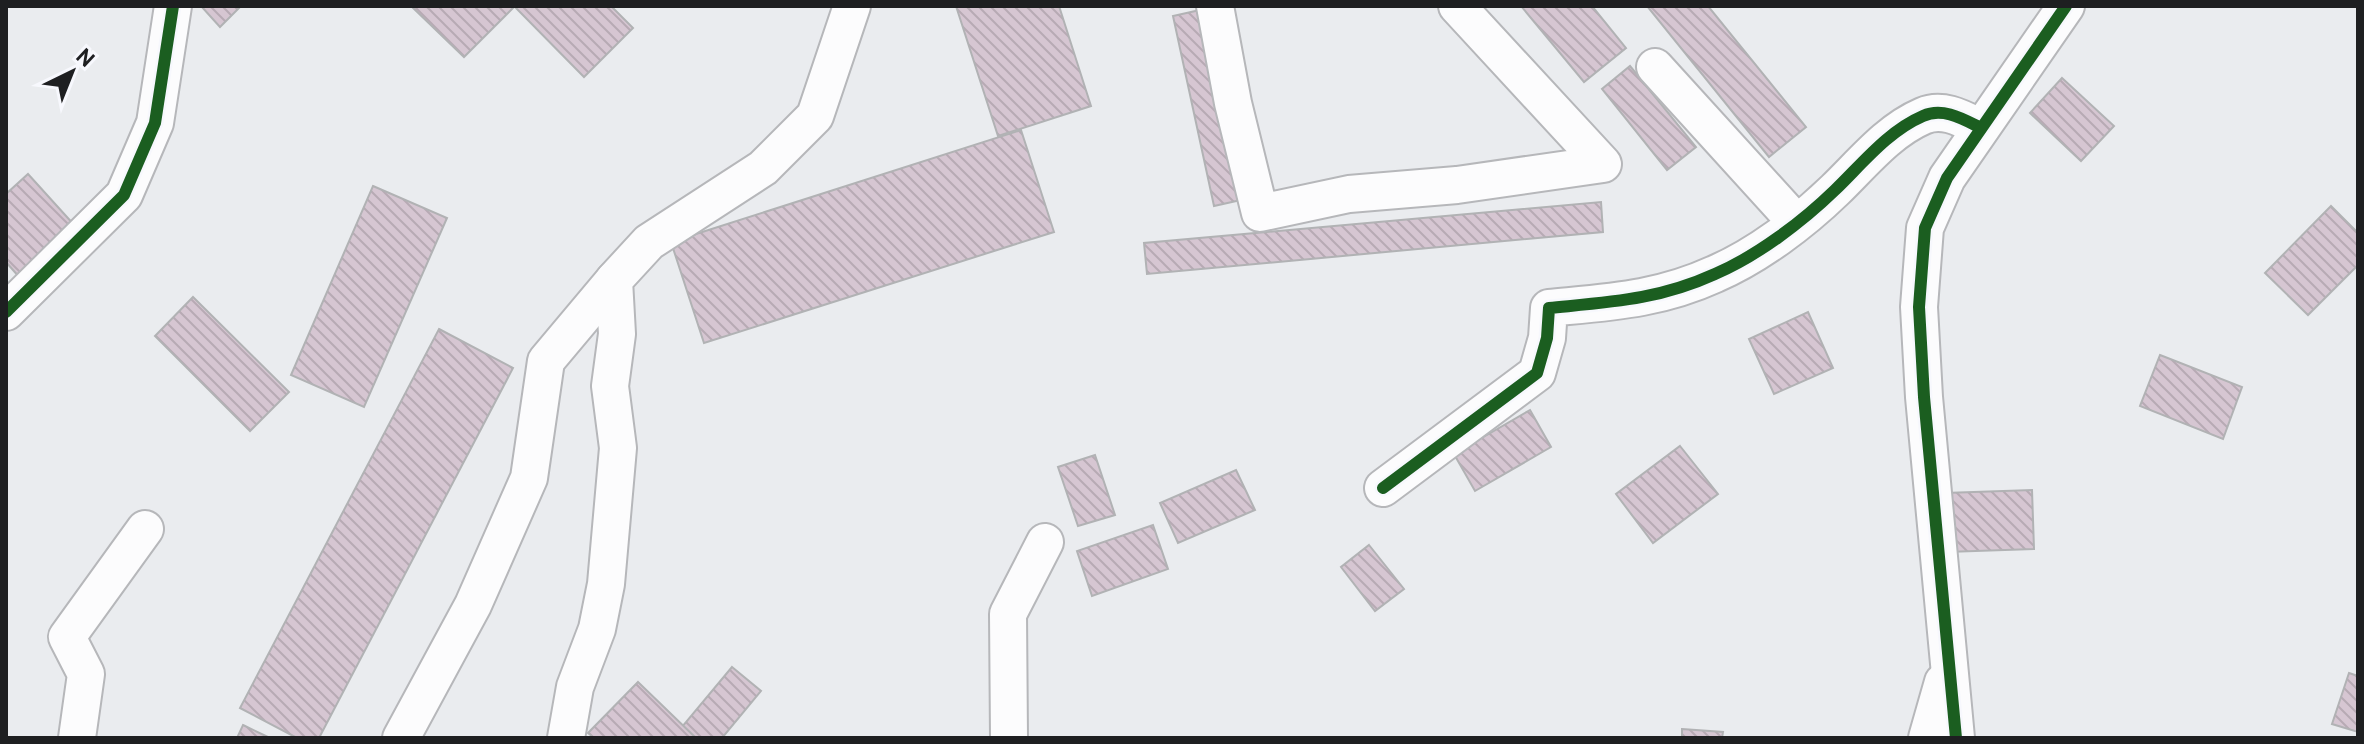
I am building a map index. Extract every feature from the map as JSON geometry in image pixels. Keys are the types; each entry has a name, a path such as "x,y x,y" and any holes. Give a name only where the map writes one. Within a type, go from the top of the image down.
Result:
{"street":[{"path":"6,312 124,195 155,123 173,6"},
{"path":"401,738 473,605 529,478 546,361 649,242 763,168 815,116 852,6"},
{"path":"1215,6 1233,103 1260,213 1349,194 1457,185 1603,164 1457,6"},
{"path":"1956,738 1951,658 1933,501 1919,307 1925,228 1947,178 2066,6"},
{"path":"1655,67 1796,222"},
{"path":"1383,488 1537,373 1547,338 1549,308 1649,299 1717,273 1796,222 1883,143 1925,114 1953,113 1981,128"},
{"path":"566,738 575,687 597,629 606,584 618,448 610,386 617,334 614,280"},
{"path":"77,738 86,674 67,637 145,529"},
{"path":"1009,738 1008,614 1045,542"},
{"path":"1927,738 1951,658"}],"building":[{"path":"201,6 241,6 220,27"},
{"path":"411,6 511,6 513,8 464,57"},
{"path":"514,6 611,6 633,28 584,77"},
{"path":"956,6 1059,6 1091,106 998,136"},
{"path":"1521,6 1592,6 1626,48 1584,82"},
{"path":"1647,6 1708,6 1806,127 1769,157"},
{"path":"1200,10 1241,200 1214,206 1173,16"},
{"path":"1630,66 1696,147 1667,170 1602,89"},
{"path":"2062,78 2114,126 2081,161 2030,113"},
{"path":"1021,130 1054,232 704,343 671,242"},
{"path":"28,174 76,227 20,278 6,262 6,194"},
{"path":"373,186 447,218 364,407 291,375"},
{"path":"1601,202 1603,232 1147,274 1144,243"},
{"path":"2331,206 2358,233 2358,265 2308,315 2265,273"},
{"path":"193,297 289,392 250,431 155,336"},
{"path":"1808,312 1833,368 1774,394 1749,339"},
{"path":"439,329 513,368 319,738 297,738 240,708"},
{"path":"2160,355 2242,387 2223,439 2140,406"},
{"path":"1530,410 1551,447 1475,491 1454,454"},
{"path":"1680,446 1718,494 1653,543 1616,494"},
{"path":"1095,455 1115,515 1078,526 1058,467"},
{"path":"1236,470 1255,510 1178,543 1160,503"},
{"path":"2032,490 2034,549 1947,552 1945,493"},
{"path":"1153,525 1168,569 1092,596 1077,551"},
{"path":"1369,545 1404,589 1375,611 1341,567"},
{"path":"732,667 761,691 722,738 693,738 681,728"},
{"path":"2349,673 2358,676 2358,732 2332,724"},
{"path":"638,682 696,738 594,738 588,733"},
{"path":"243,725 270,738 237,738"},
{"path":"1682,729 1723,732 1722,738 1682,738"}],"cycle path":[{"path":"6,312 124,195 155,123 173,6"},
{"path":"1956,738 1924,397 1919,307 1925,228 1947,178 2066,6"},
{"path":"1383,488 1537,373 1547,338 1549,308 1654,295 1731,267 1794,226 1887,139 1923,116 1945,113 1981,128"}]}
